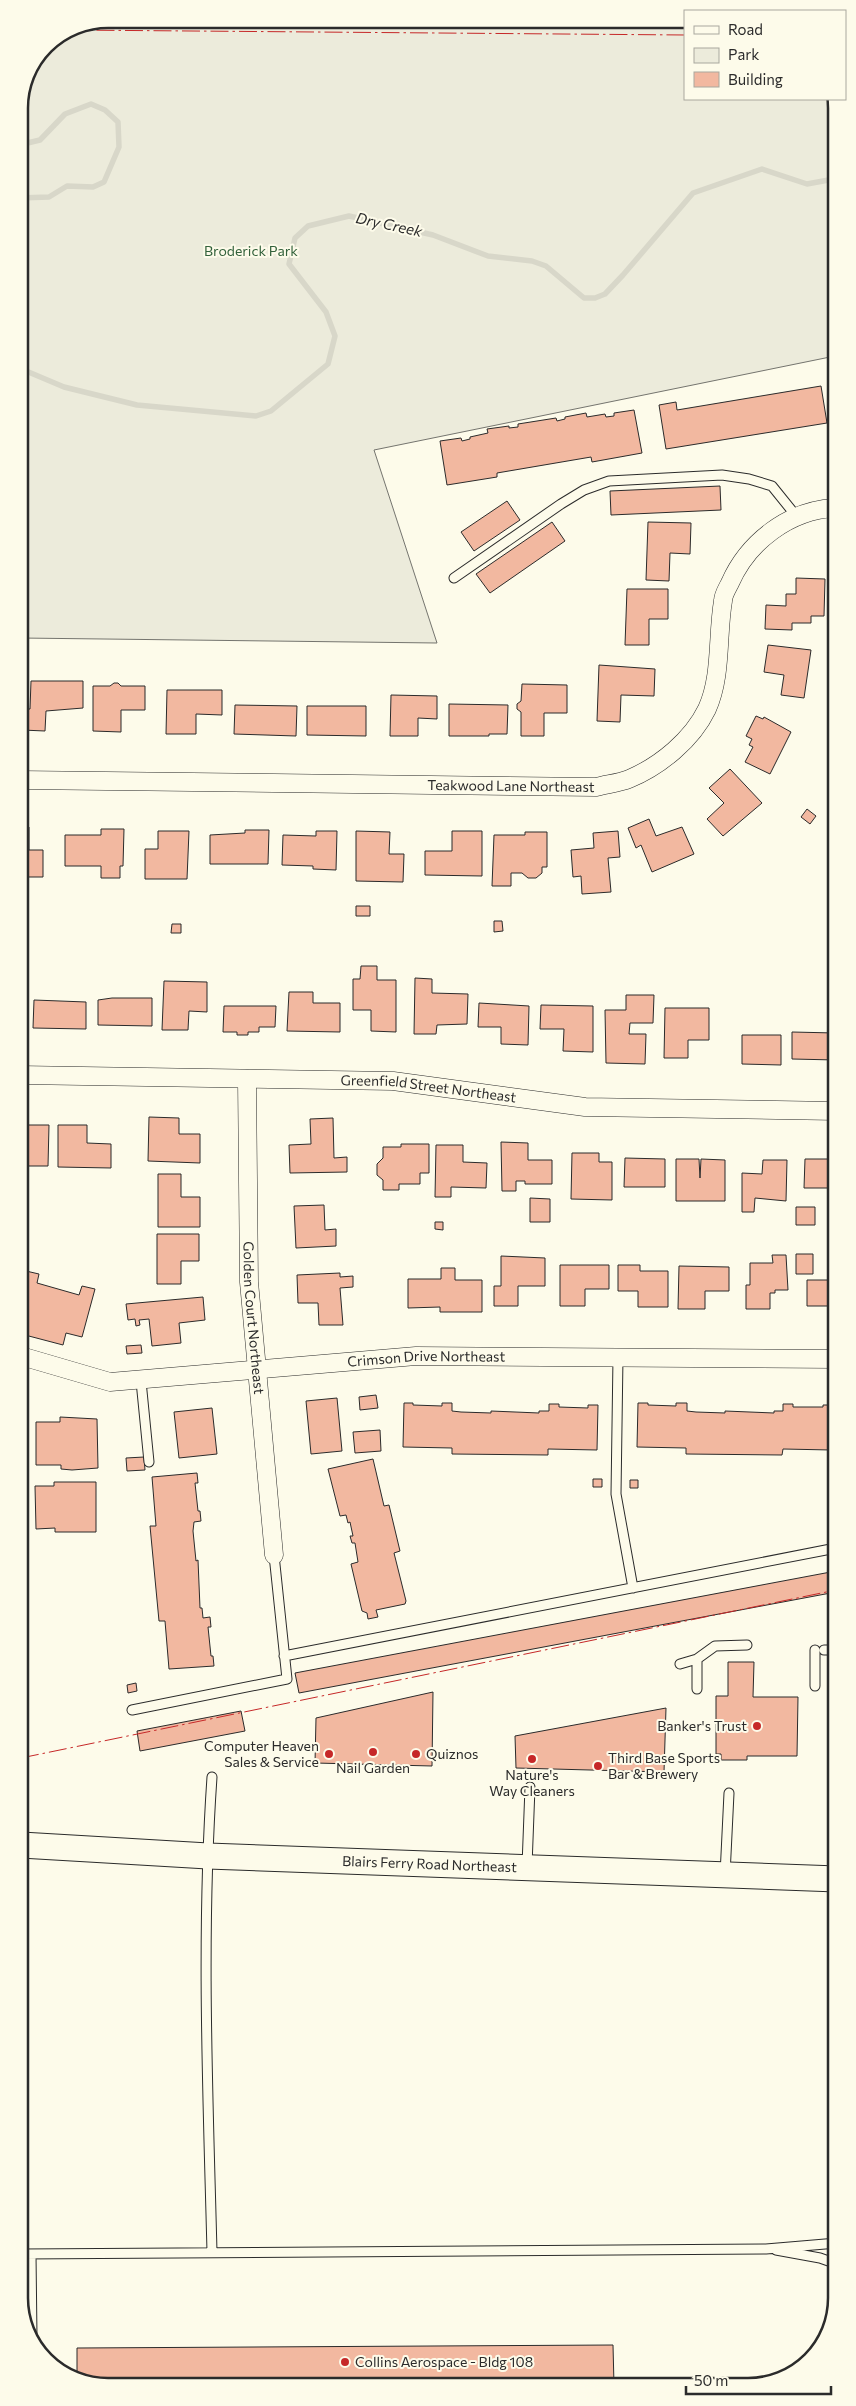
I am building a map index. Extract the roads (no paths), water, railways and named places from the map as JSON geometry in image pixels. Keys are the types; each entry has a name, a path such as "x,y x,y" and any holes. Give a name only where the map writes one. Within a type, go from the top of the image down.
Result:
{"main road":[{"name":"Blairs Ferry Road Northeast","path":"28,1845 208,1856 828,1878"}],"street":[{"name":"Teakwood Lane Northeast","path":"28,780 596,787 629,779 658,764 687,738 707,709 716,678 723,599 734,573 750,549 769,533 798,517 817,509 828,508"},
{"name":"Greenfield Street Northeast","path":"28,1075 393,1081 585,1107 828,1111"},
{"name":"Golden Court Northeast","path":"247,1079 249,1282 274,1555"},
{"name":"Crimson Drive Northeast","path":"28,1358 110,1382 141,1381 416,1356 828,1359"}],"lane":[{"path":"454,578 560,504 584,490 609,481 722,476 749,479 772,486 798,517"},
{"path":"618,1358 616,1494 633,1588"},
{"path":"141,1381 149,1462"},
{"path":"284,1656 828,1550"},
{"path":"132,1710 287,1679 274,1555"},
{"path":"680,1664 697,1660 714,1646 747,1645"},
{"path":"815,1686 820,1650 828,1650"},
{"path":"697,1660 697,1689"},
{"path":"212,1778 208,1856 206,1994 212,2252"},
{"path":"527,1868 530,1787"},
{"path":"725,1875 728,1793"},
{"path":"28,2254 766,2249 828,2244"},
{"path":"766,2249 828,2261"},
{"path":"28,2282 31,2321"}],"waterway":[{"name":"Dry Creek","path":"28,143 40,140 65,114 91,104 105,110 118,122 119,147 104,182 93,187 67,186 49,197 28,198"},
{"name":"Dry Creek","path":"28,372 64,387 137,405 256,416 271,411 328,364 335,336 326,312 289,264 295,238 308,226 349,216 433,235 488,256 532,261 546,266 584,298 595,298 605,294 623,275 693,193 762,169 807,184 828,180"}],"place":[{"name":"Banker's Trust","path":"757,1726"},
{"name":"Nail Garden","path":"373,1752"},
{"name":"Computer Heaven Sales & Service","path":"329,1754"},
{"name":"Quiznos","path":"416,1754"},
{"name":"Nature's Way Cleaners","path":"532,1759"},
{"name":"Third Base Sports Bar & Brewery","path":"598,1766"},
{"name":"Collins Aerospace - Bldg 108","path":"345,2362"}],"park label":[{"name":"Broderick Park","path":"251,251"}]}
